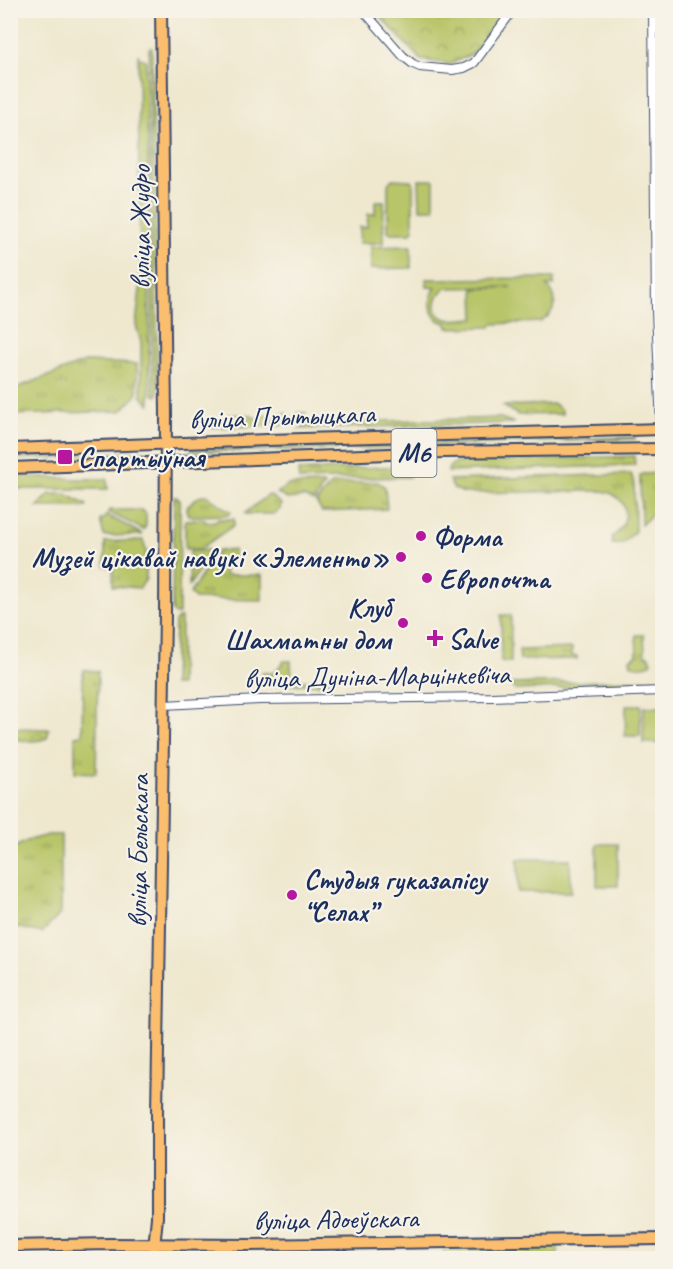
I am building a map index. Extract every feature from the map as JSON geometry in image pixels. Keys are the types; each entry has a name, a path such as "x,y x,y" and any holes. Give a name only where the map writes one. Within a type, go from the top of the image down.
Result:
{"main road":[{"name":"вуліца Жудро","path":"161,10 166,444"},
{"name":"вуліца Прытыцкага","path":"10,449 662,429"},
{"name":"вуліца Бельскага","path":"153,1258 157,1217 166,444"},
{"name":"вуліца Прытыцкага","path":"10,468 444,452 662,449"},
{"name":"вуліца Адоеўскага","path":"10,1246 663,1239"}],"street":[{"path":"363,10 412,64 452,70 474,63 513,10"},
{"path":"652,10 656,310 662,449"},
{"name":"вуліца Дуніна-Марцінкевіча","path":"164,705 260,700 492,697 663,691"}],"green space":[{"path":"375,11 507,11 472,54 451,64 421,60"},
{"path":"658,11 662,11 662,266"},
{"path":"152,47 157,396 153,394 149,48"},
{"path":"138,54 139,58 146,60 150,405 141,396 141,342 136,325 140,289"},
{"path":"393,179 413,182 413,229 411,233 388,231 388,184"},
{"path":"419,180 434,180 434,209 420,209"},
{"path":"375,201 384,201 383,243 359,243 360,227 367,227 368,214 375,214"},
{"path":"411,246 411,268 371,269 371,247"},
{"path":"554,278 554,285 547,286 555,301 552,311 540,322 492,324 491,327 448,328 447,323 433,314 431,298 436,288 427,287 426,279","holes":["511,287 474,289 475,318 449,320 438,313 437,299 446,288"]},
{"path":"85,362 137,364 137,395 121,411 11,415 11,390"},
{"path":"555,404 562,414 518,415 503,406"},
{"path":"286,413 289,417 295,418 298,413 307,413 280,426 211,427 229,415 251,415 259,418 261,415 268,415 273,418"},
{"path":"501,418 514,423 299,429 309,423"},
{"path":"635,437 635,439 396,448 188,452 192,450"},
{"path":"145,451 149,453 147,456 11,459 11,455"},
{"path":"634,456 635,465 448,472 450,467 457,462"},
{"path":"394,467 409,477 299,480 298,471"},
{"path":"662,473 662,505 641,525 640,476"},
{"path":"631,474 634,482 635,531 622,544 612,544 612,537 623,524 625,510 618,498 611,494 602,491 464,493 453,488 449,480"},
{"path":"23,476 107,479 108,489 18,489 18,479"},
{"path":"378,482 385,487 387,509 322,512 316,502 331,484"},
{"path":"288,485 324,485 314,501 304,497 287,499 277,493"},
{"path":"50,494 66,494 87,505 86,507 37,507"},
{"path":"206,495 231,512 228,515 188,515 186,509 190,504"},
{"path":"270,495 281,504 280,509 274,514 245,513 267,496"},
{"path":"174,497 177,497 180,502 179,614 172,611"},
{"path":"109,510 142,510 146,514 144,530 108,512"},
{"path":"107,515 142,535 104,536 100,520"},
{"path":"204,519 205,522 234,519 234,525 200,549 185,549 185,520"},
{"path":"143,540 146,551 146,579 140,588 113,586 113,568 105,566 105,542"},
{"path":"213,550 189,586 190,551"},
{"path":"234,550 235,558 225,559 225,574 262,575 262,600 195,599 190,593 218,551"},
{"path":"501,615 511,615 511,662 501,662"},
{"path":"181,618 180,685 173,685 175,622"},
{"path":"636,635 644,635 645,655 649,656 652,663 642,666 631,664 630,659 637,655"},
{"path":"572,648 572,656 577,656 577,659 520,660 519,650"},
{"path":"284,661 291,661 292,681 329,680 329,684 263,685 262,673 274,673"},
{"path":"83,670 98,671 96,773 75,772 75,736 82,735"},
{"path":"662,679 662,684 515,690 512,687 512,684"},
{"path":"626,705 641,705 640,736 625,736"},
{"path":"644,707 662,707 662,743 643,743"},
{"path":"14,728 49,729 47,738 29,741 11,737 11,731"},
{"path":"48,835 61,835 61,913 42,933 11,926 11,849 29,840"},
{"path":"597,844 618,844 618,886 597,886"},
{"path":"518,859 570,859 571,892 518,892"},
{"path":"558,1246 558,1256 443,1258 444,1249"}],"place":[{"name":"Спартыўная","path":"65,457"},
{"name":"Форма","path":"421,536"},
{"name":"Музей цікавай навукі «Элементо»","path":"401,557"},
{"name":"Европочта","path":"427,578"},
{"name":"Клуб Шахматны дом","path":"403,623"},
{"name":"Salve","path":"435,638"},
{"name":"Студыя гуказапісу “Селах”","path":"292,895"}]}
